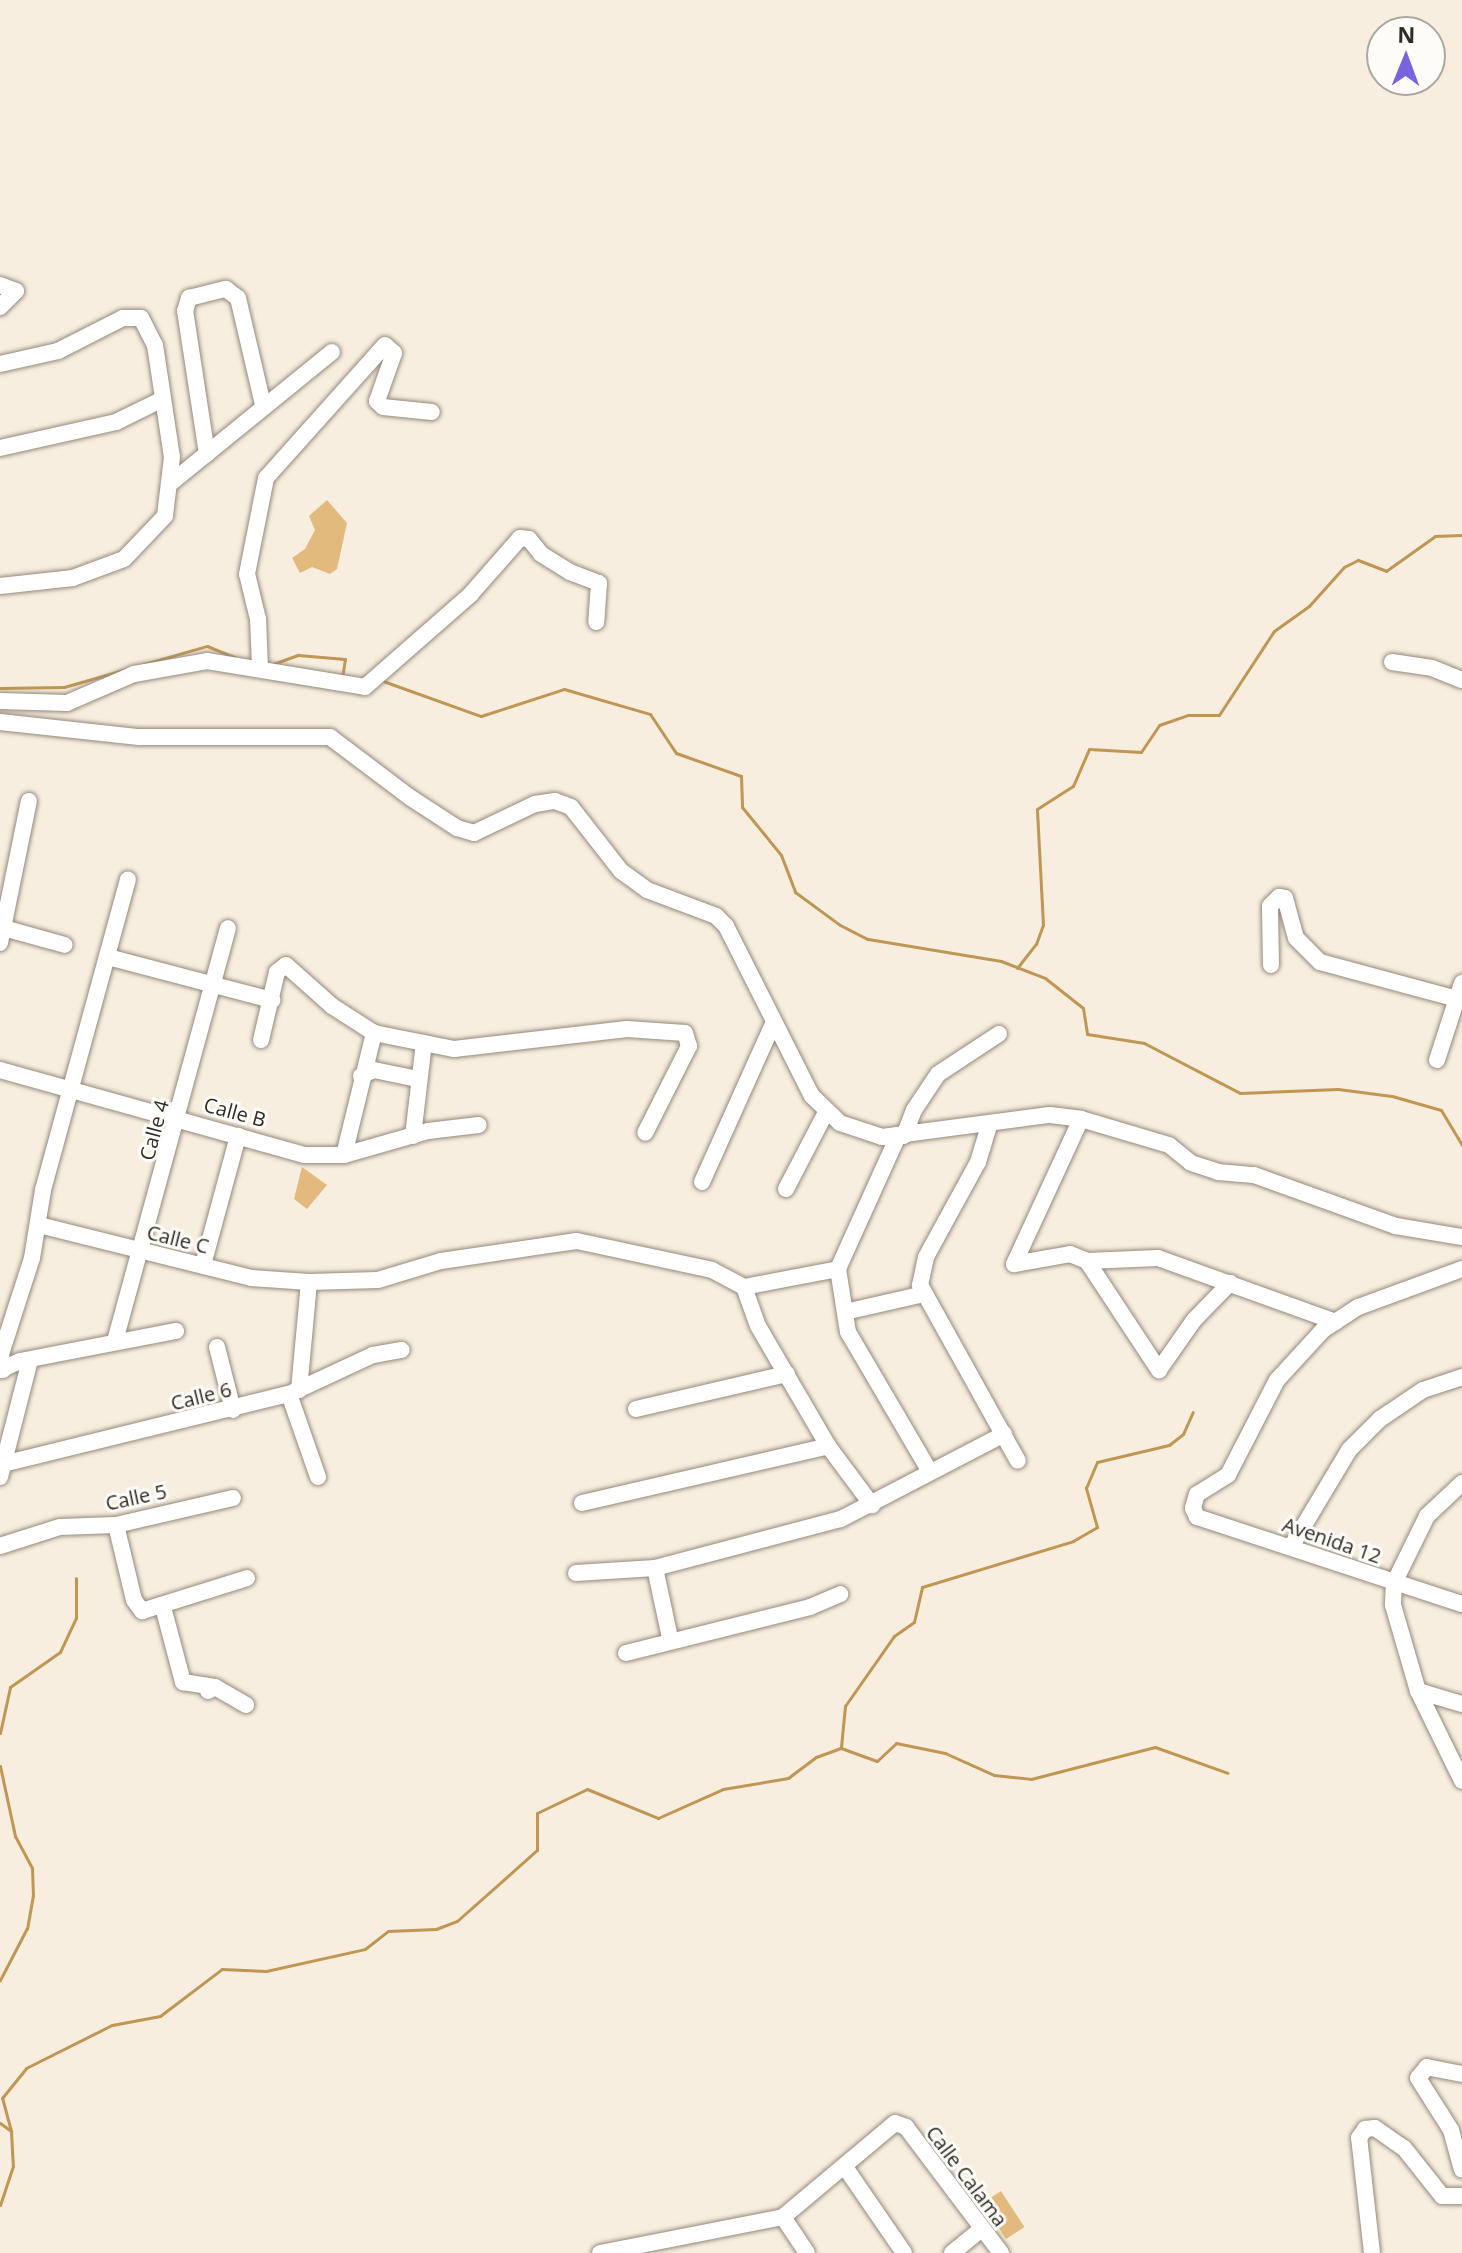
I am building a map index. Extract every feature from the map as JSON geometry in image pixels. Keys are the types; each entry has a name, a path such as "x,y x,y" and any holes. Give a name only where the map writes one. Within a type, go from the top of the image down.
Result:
{"street":[{"path":"0,285 16,291 0,307"},
{"path":"207,454 185,311 189,298 226,289 238,298 263,405"},
{"path":"0,364 58,351 132,316 147,325 163,399 172,482 165,516 124,559 73,578 0,586"},
{"path":"260,668 258,619 247,574 266,478 385,345 394,353 377,401 383,407 432,412"},
{"path":"172,482 332,352"},
{"path":"0,448 102,426 163,399"},
{"path":"0,722 43,713 134,674 197,662 260,668 365,687 470,595 520,538 529,539 541,554 570,572 599,583 596,622"},
{"path":"1392,662 1432,668 1462,680"},
{"path":"0,701 139,737 330,737 411,798 474,833 535,804 555,801 571,807 621,871 647,890 716,916 726,926 812,1096 826,1112 863,1133 901,1136 1050,1115 1081,1119 1169,1145 1191,1163 1218,1172 1254,1175 1396,1226 1462,1237"},
{"path":"29,801 1,933 65,945"},
{"path":"128,879 43,1190 39,1225 1,1362 25,1361 176,1331"},
{"path":"1271,965 1270,906 1279,897 1285,898 1296,938 1320,962 1460,991 1437,1060"},
{"name":"Calle 4","path":"115,1341 228,928"},
{"path":"108,957 272,1000"},
{"path":"261,1040 278,969 288,965 332,1006 374,1033 454,1049 627,1029 685,1033 689,1046 645,1133"},
{"path":"702,1182 774,1022"},
{"path":"344,1155 374,1033"},
{"path":"930,1472 848,1332 838,1269 914,1110 938,1074 999,1034"},
{"path":"413,1136 424,1043"},
{"name":"Calle B","path":"0,1070 178,1117 304,1155 344,1155 413,1136 479,1125"},
{"path":"361,1076 374,1070 418,1079"},
{"path":"786,1189 826,1112"},
{"path":"1081,1119 1014,1264 1070,1254 1087,1261 1158,1258 1336,1322 1358,1307 1462,1269"},
{"path":"989,1126 982,1154 926,1257 924,1294 1018,1461"},
{"path":"203,1265 238,1136"},
{"name":"Calle C","path":"39,1225 251,1278 309,1282 378,1280 441,1261 577,1241 712,1270 744,1287"},
{"path":"1087,1261 1159,1370 1194,1320 1230,1283"},
{"path":"838,1269 744,1287 758,1326 828,1446 872,1505"},
{"path":"309,1282 294,1392 318,1477"},
{"path":"845,1312 924,1294"},
{"name":"Avenida 12","path":"1336,1322 1277,1380 1228,1475 1197,1494 1193,1508 1197,1517 1462,1604"},
{"path":"217,1347 233,1410"},
{"name":"Calle 6","path":"2,1470 294,1392 373,1355 402,1350"},
{"path":"2,1470 25,1361"},
{"path":"636,1409 787,1374"},
{"path":"1291,1547 1349,1450 1380,1419 1423,1390 1462,1377"},
{"path":"576,1573 655,1568 721,1554 872,1505 1004,1434"},
{"path":"582,1503 828,1446"},
{"path":"1462,1483 1427,1516 1394,1583 1393,1605 1418,1691 1462,1781"},
{"name":"Calle 5","path":"0,1546 60,1527 116,1525 233,1498"},
{"path":"116,1525 136,1607 145,1611 247,1578"},
{"path":"655,1568 670,1638"},
{"path":"626,1653 670,1638 810,1607 840,1594"},
{"path":"163,1607 183,1682 246,1705"},
{"path":"1418,1691 1462,1704"},
{"path":"1462,2074 1427,2067 1418,2078 1451,2130 1462,2170"},
{"name":"Calle Calama","path":"845,2167 901,2123 1001,2253"},
{"path":"1372,2253 1359,2138 1365,2129 1375,2128 1404,2148 1442,2196 1462,2196"},
{"path":"600,2253 783,2217 845,2167 904,2253"},
{"path":"783,2217 800,2249"},
{"path":"952,2253 982,2229"}],"shaded area":[{"path":"327,500 347,523 337,569 330,574 312,567 300,573 292,558 305,549 315,530 309,516"},
{"path":"302,1167 327,1185 307,1209 294,1199"},
{"path":"1001,2191 1024,2227 1006,2239 983,2203"}],"waterway":[{"path":"1017,968 1036,944 1043,925 1037,809 1073,786 1089,749 1141,752 1159,725 1188,715 1219,715 1274,631 1309,606 1344,567 1358,560 1386,571 1435,536 1462,535"},
{"path":"0,688 64,687 207,646 236,658"},
{"path":"273,664 298,655 345,659 342,677"},
{"path":"383,681 481,716 564,689 650,714 676,753 741,776 742,807 781,855 795,892 840,925 868,939 1001,961 1045,978 1083,1008 1087,1034 1144,1043 1240,1093 1338,1089 1392,1096 1441,1110 1462,1145"},
{"path":"841,1747 845,1706 894,1636 914,1622 922,1587 1073,1541 1097,1527 1086,1488 1097,1462 1169,1445 1183,1434 1193,1412"},
{"path":"0,1733 10,1687 60,1652 76,1618 76,1578"},
{"path":"11,2131 2,2098 26,2068 112,2025 160,2016 222,1969 266,1971 365,1949 388,1931 436,1929 457,1921 537,1850 537,1813 587,1789 658,1818 723,1789 788,1778 816,1757 841,1748 877,1761 896,1743 945,1753 994,1775 1031,1779 1155,1747 1228,1773"},
{"path":"0,1766 15,1836 32,1868 33,1895 27,1928 0,1980"},
{"path":"0,2123 11,2131 13,2166 0,2205"}]}
